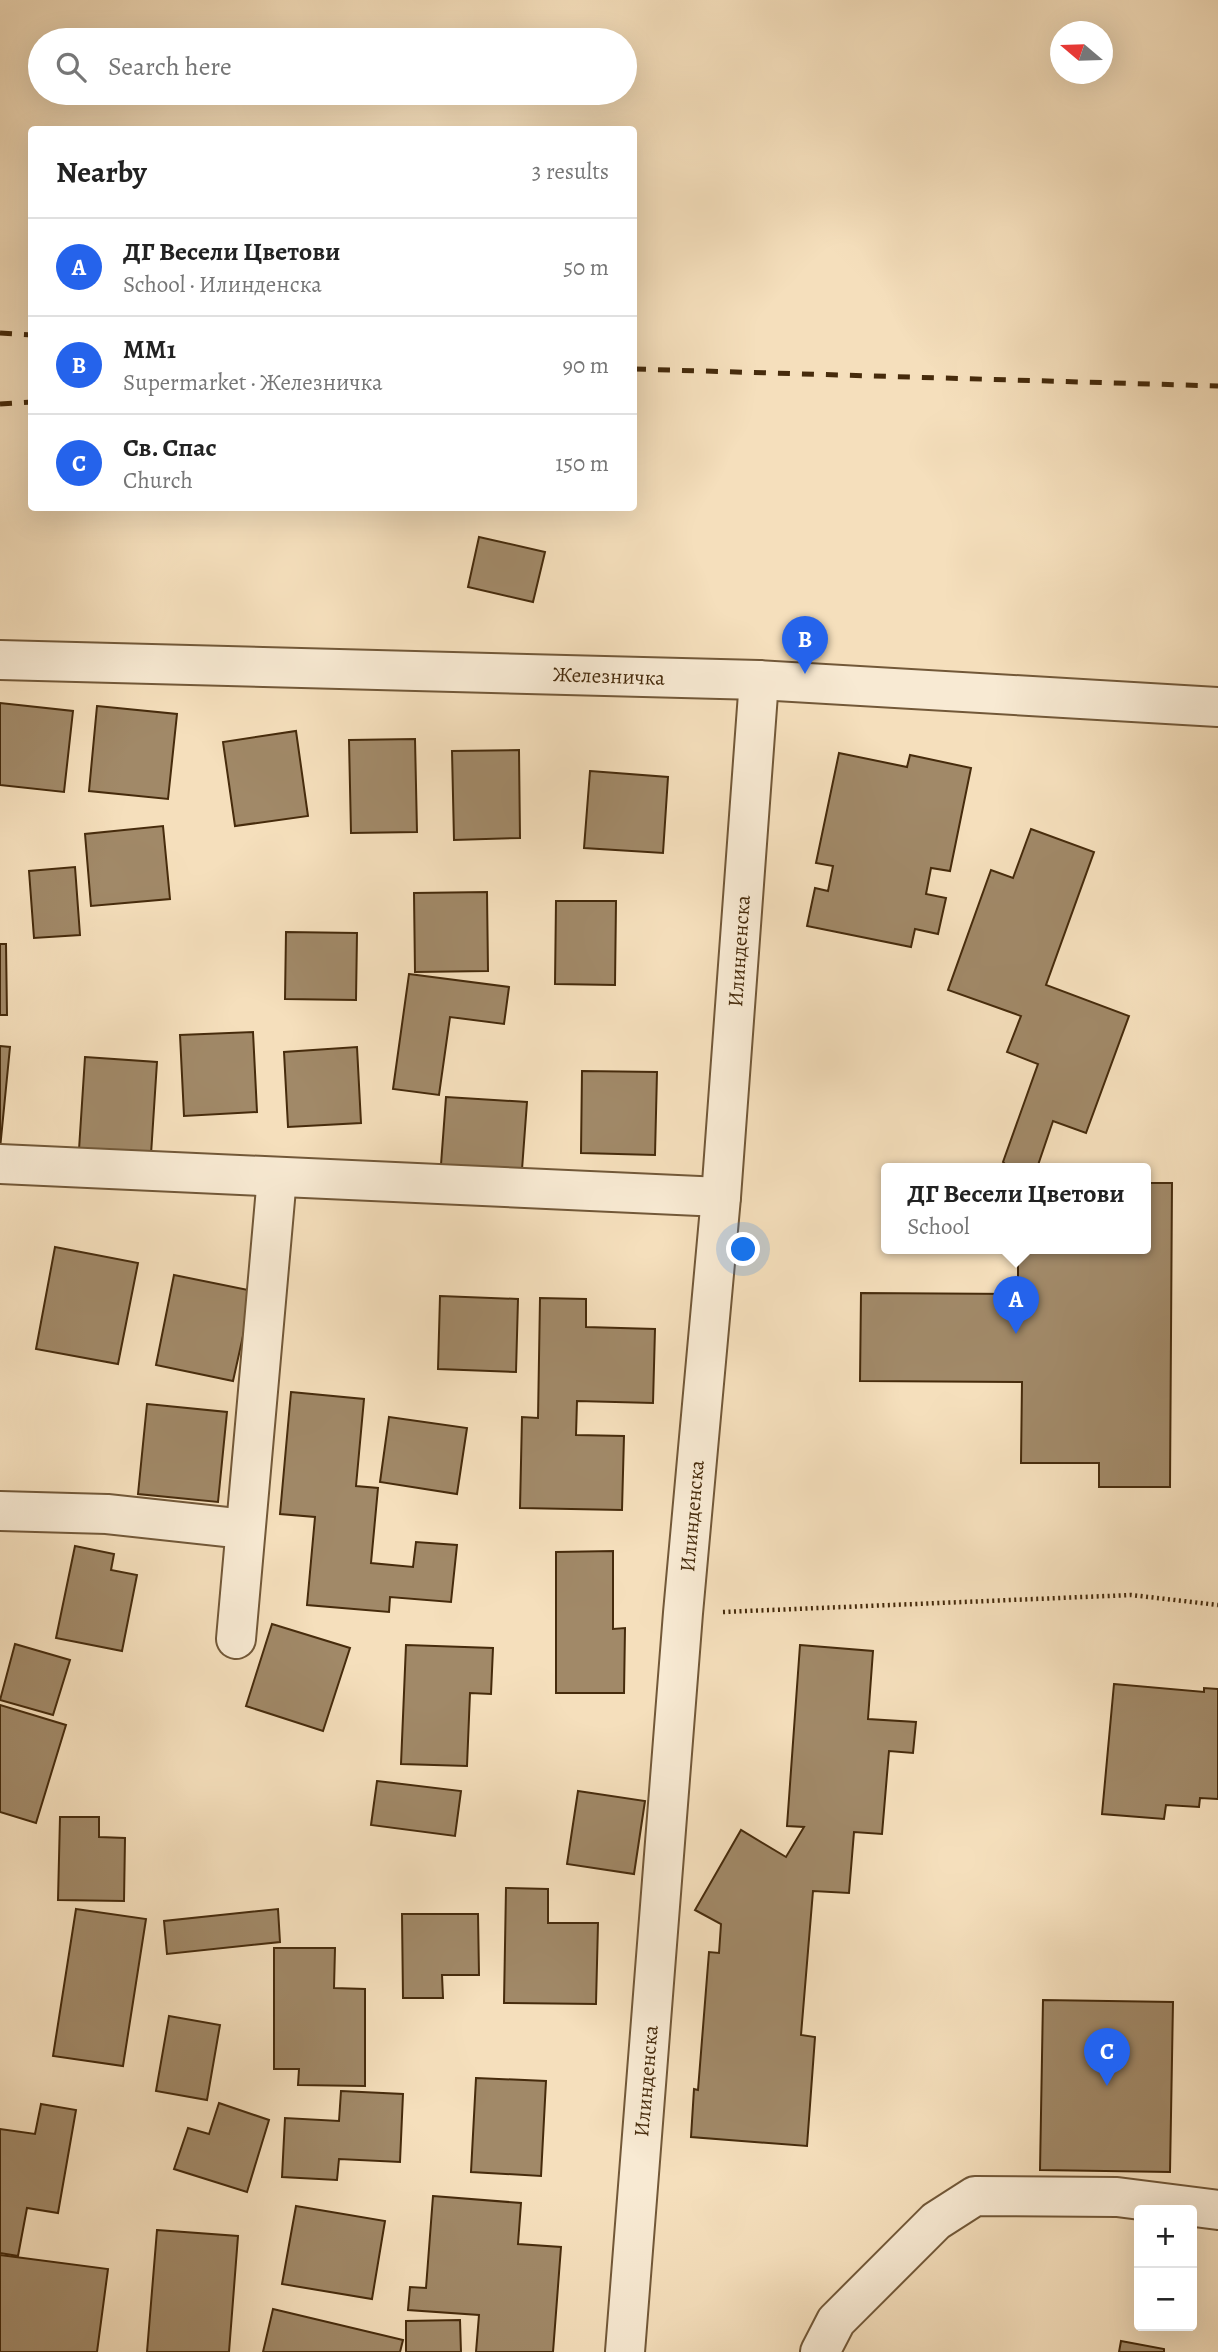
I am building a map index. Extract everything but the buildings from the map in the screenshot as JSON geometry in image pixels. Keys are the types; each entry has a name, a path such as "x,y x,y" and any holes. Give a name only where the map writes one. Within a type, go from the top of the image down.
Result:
{"street":[{"name":"Железничка","path":"0,660 759,680 1218,707"},
{"name":"Илинденска","path":"625,2352 683,1613 721,1197 759,680"},
{"path":"0,1164 721,1197"},
{"path":"236,1639 277,1177"},
{"path":"0,1511 107,1514 246,1529"},
{"path":"820,2352 836,2321 936,2221 975,2196 1117,2197 1218,2210"}],"path":[{"path":"683,1613 1131,1595 1218,1605"}],"railway":[{"path":"0,333 28,335"},
{"path":"637,369 1218,386"},
{"path":"0,404 28,402"}],"place":[{"name":"MM1","path":"805,674"},
{"name":"ДГ Весели Цветови","path":"1016,1334"},
{"name":"Св. Спас","path":"1107,2086"}]}
